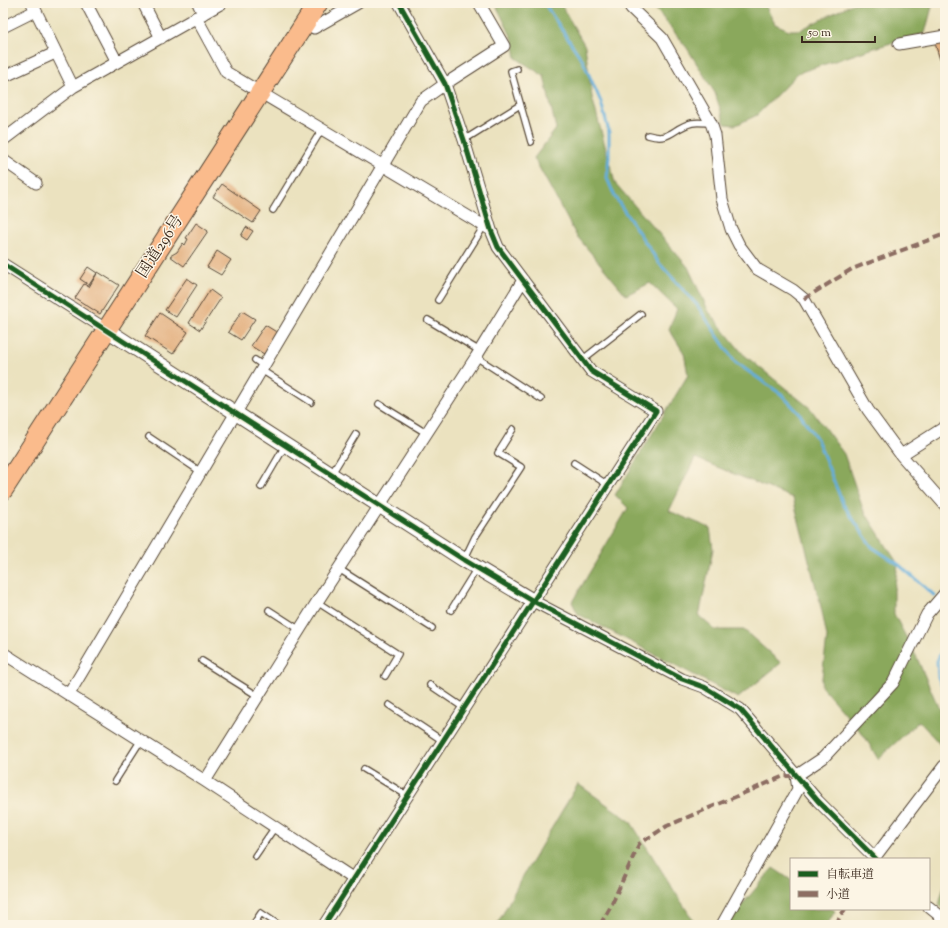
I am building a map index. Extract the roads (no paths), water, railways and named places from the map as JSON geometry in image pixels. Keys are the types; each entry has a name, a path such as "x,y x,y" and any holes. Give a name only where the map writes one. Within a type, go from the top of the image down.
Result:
{"highway":[{"name":"国道296号","path":"3,490 318,3"}],"street":[{"path":"86,3 117,62"},
{"path":"143,3 161,38"},
{"path":"198,3 200,16 226,72 488,228"},
{"path":"3,140 73,87 222,3"},
{"path":"305,23 314,28 358,3"},
{"path":"324,925 656,411 591,371 498,247 488,228 464,140 445,84 399,3"},
{"path":"69,694 201,472 237,415 421,101 504,46 479,3"},
{"path":"628,3 631,8 662,38 711,123 715,135 722,199 731,229 740,245 757,270 793,290 804,299 868,410 901,455 945,505"},
{"path":"3,27 33,7 73,87"},
{"path":"899,44 945,36"},
{"path":"3,77 55,53"},
{"path":"3,160 36,183"},
{"path":"3,264 477,568 534,601 682,679 704,687 740,710 818,801 875,858 944,766"},
{"path":"205,781 317,602 478,354 523,280"},
{"path":"901,455 945,427"},
{"path":"796,776 823,758 893,683 927,614 945,593"},
{"path":"3,653 205,781 354,879"},
{"path":"722,925 798,789 796,776"},
{"path":"930,907 945,920"}],"lane":[{"path":"517,69 511,71 531,142"},
{"path":"464,140 520,105"},
{"path":"648,135 663,138 692,123 711,123"},
{"path":"273,210 322,129"},
{"path":"438,300 488,228"},
{"path":"582,360 641,314"},
{"path":"428,320 541,399"},
{"path":"255,360 264,369 311,402"},
{"path":"379,404 426,434"},
{"path":"464,560 475,537 521,468 498,453 513,429"},
{"path":"331,475 356,434"},
{"path":"149,437 201,472"},
{"path":"260,487 286,446"},
{"path":"574,464 608,485"},
{"path":"451,610 477,568"},
{"path":"339,569 432,628"},
{"path":"317,602 398,654 385,676"},
{"path":"269,610 300,630"},
{"path":"202,661 258,696"},
{"path":"430,685 464,708"},
{"path":"389,705 443,741"},
{"path":"115,781 141,740"},
{"path":"364,769 408,796"},
{"path":"256,856 275,827"},
{"path":"253,925 260,913 279,925"}],"waterway":[{"path":"544,3 583,61 601,102 609,132 607,178 615,197 659,263 697,305 735,362 781,394 799,413 817,439 843,504 872,547 898,564 935,596"},
{"path":"942,601 945,613"},
{"path":"945,643 937,661 938,677 945,693"}]}
